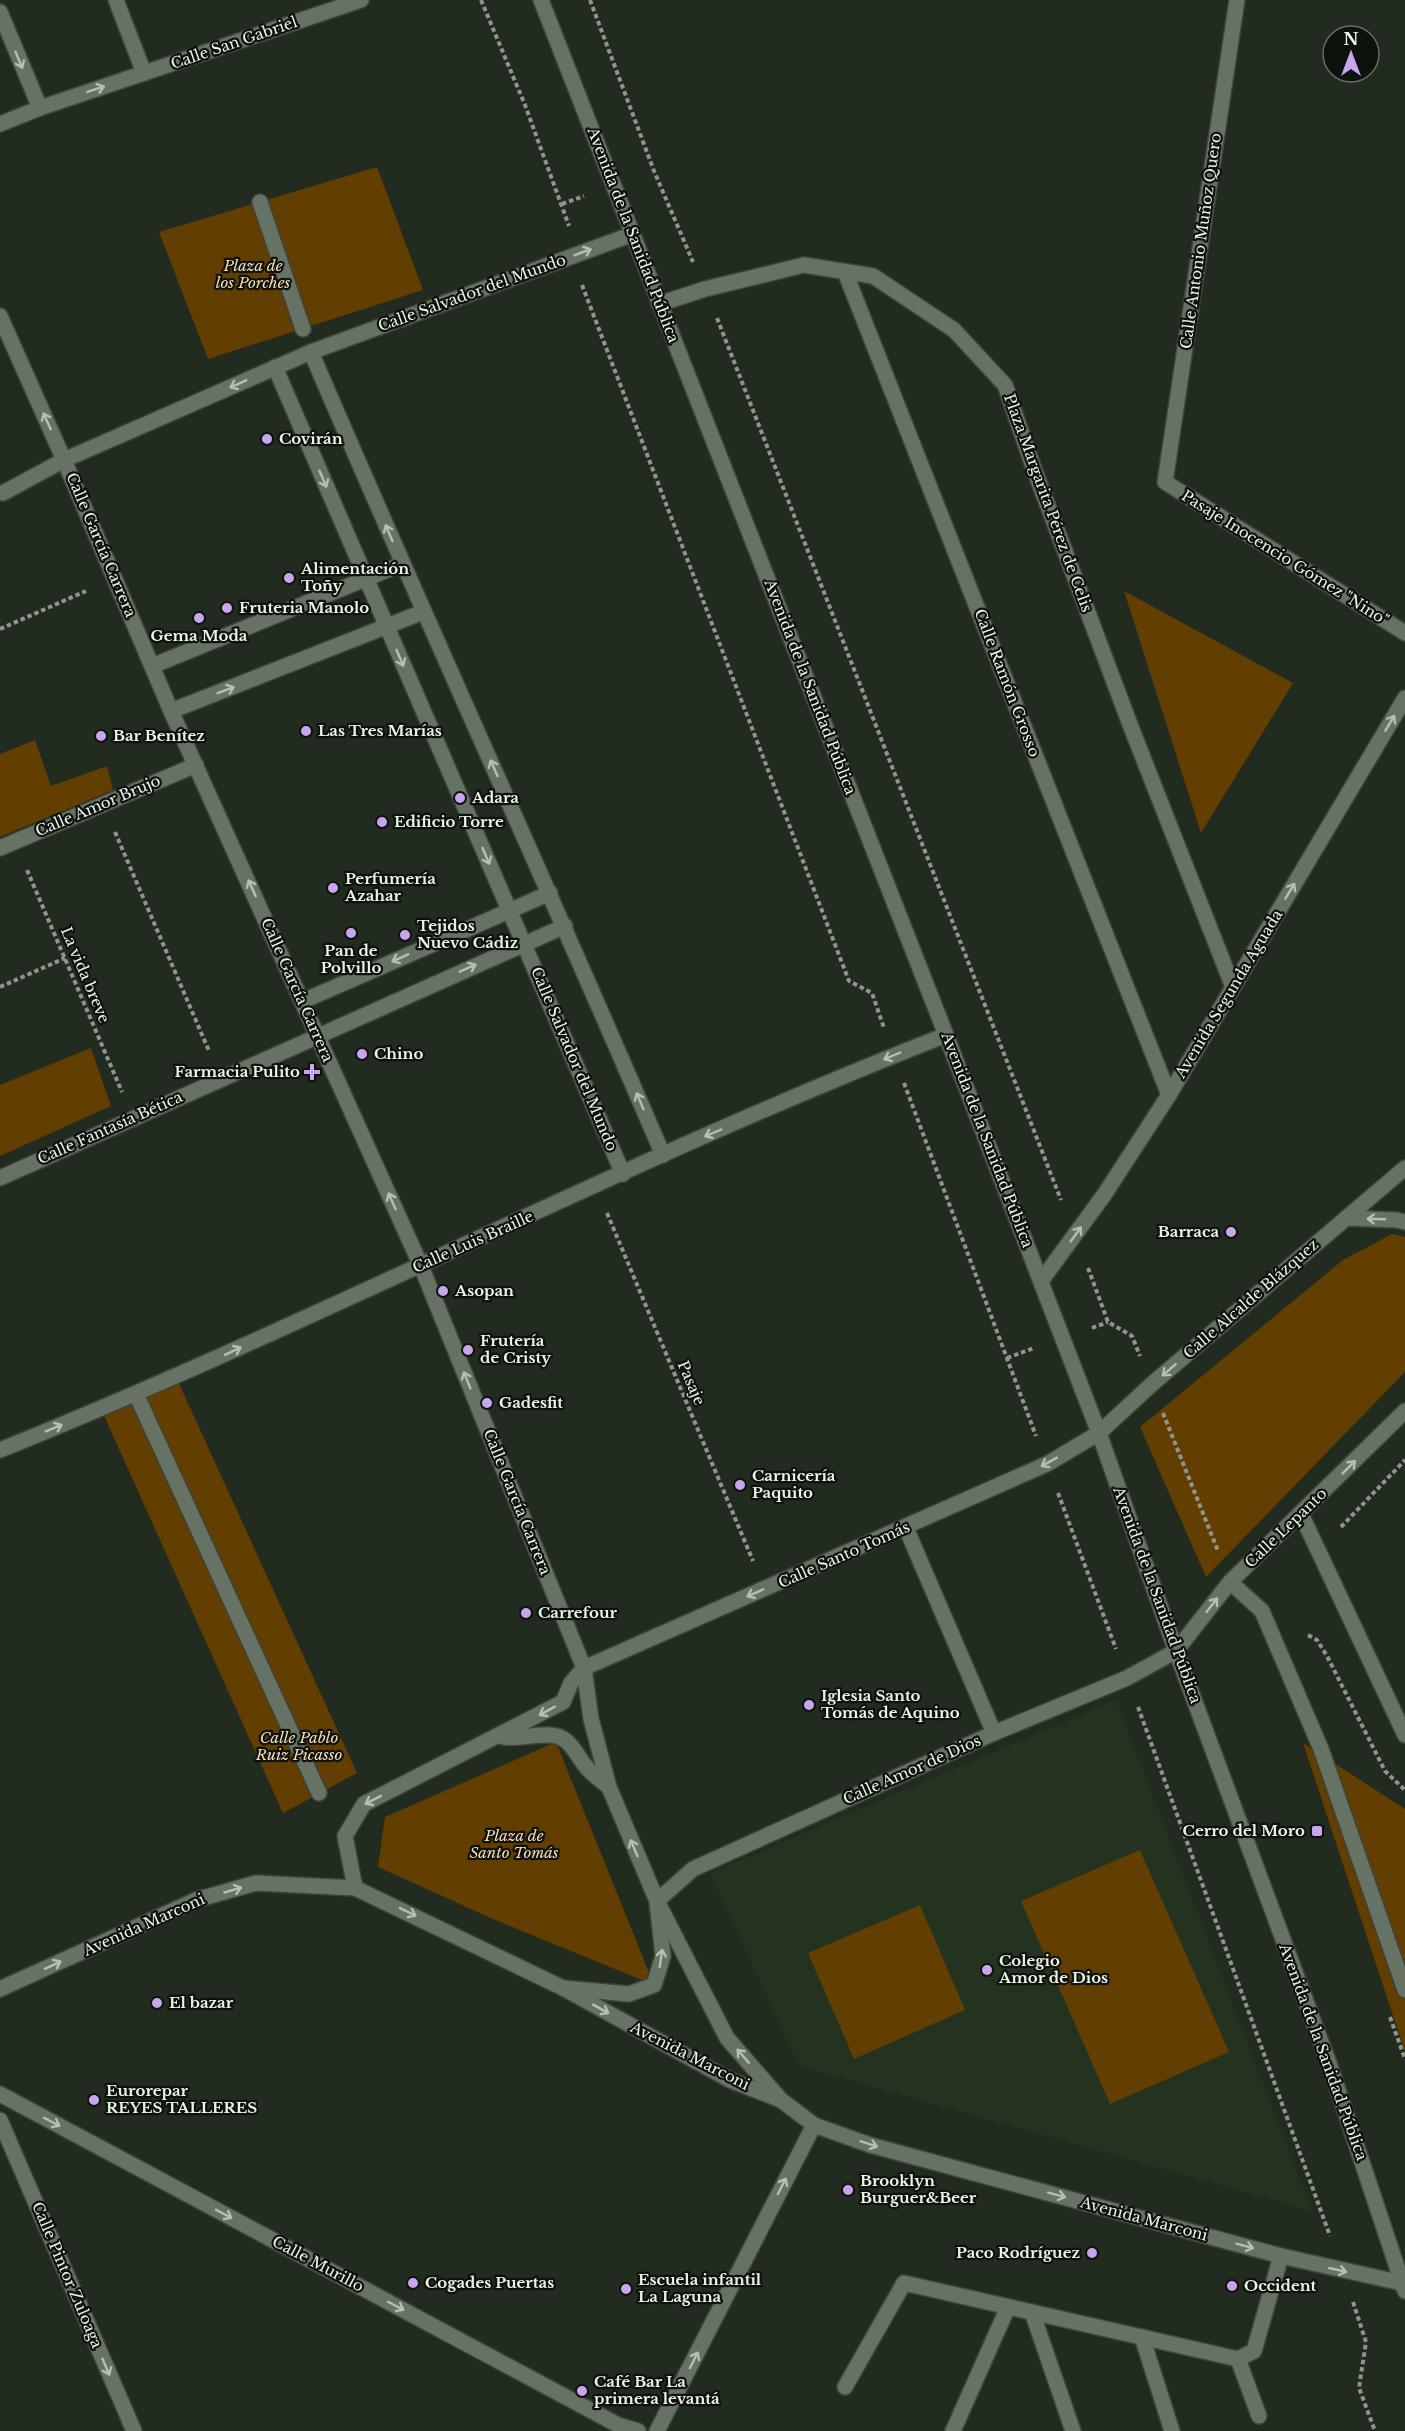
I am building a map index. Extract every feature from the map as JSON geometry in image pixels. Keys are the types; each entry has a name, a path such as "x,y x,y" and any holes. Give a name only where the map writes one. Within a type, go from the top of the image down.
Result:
{"street":[{"path":"116,0 144,73"},
{"name":"Calle San Gabriel","path":"0,124 322,6 360,0"},
{"name":"Avenida de la Sanidad Pública","path":"541,0 1099,1432 1176,1651 1330,2066 1404,2287"},
{"name":"Calle Antonio Muñoz Quero","path":"1165,482 1237,0"},
{"path":"0,12 40,108"},
{"path":"260,202 303,329"},
{"name":"Calle Salvador del Mundo","path":"3,493 64,460 311,352 633,234"},
{"name":"Plaza Margarita Pérez de Celis","path":"659,304 705,289 804,265 873,276 954,330 1005,385 1034,469 1233,987"},
{"name":"Calle Ramón Grosso","path":"846,272 1169,1095"},
{"name":"Calle García Carrera","path":"0,316 171,711 421,1266 584,1668"},
{"path":"311,352 423,612 565,926 663,1155"},
{"name":"Calle Salvador del Mundo","path":"275,367 623,1174"},
{"name":"Pasaje Inocencio Gómez \"Nino\"","path":"1165,482 1405,633"},
{"path":"152,666 402,564"},
{"path":"171,711 423,612"},
{"name":"Avenida Segunda Aguada","path":"1041,1281 1075,1235 1169,1095 1405,698"},
{"name":"Calle Amor Brujo","path":"0,848 196,765"},
{"path":"303,1001 550,893"},
{"path":"318,1035 565,926"},
{"name":"Calle Fantasía Bética","path":"0,1178 318,1035"},
{"name":"Calle Luis Braille","path":"0,1450 136,1394 663,1155 894,1055 946,1035"},
{"name":"Calle Alcalde Blázquez","path":"1099,1432 1405,1168"},
{"path":"1346,1218 1405,1222"},
{"path":"136,1394 319,1793"},
{"name":"Calle Lepanto","path":"1176,1651 1230,1582 1405,1411"},
{"name":"Calle Santo Tomás","path":"584,1668 1047,1464 1099,1432"},
{"path":"1301,1515 1405,1735"},
{"path":"906,1528 994,1733"},
{"path":"1230,1582 1262,1611 1322,1749 1405,1990"},
{"name":"Calle Amor de Dios","path":"657,1902 693,1869 994,1733 1127,1678 1176,1651"},
{"path":"355,1888 345,1836 364,1804 563,1702 572,1683 584,1668"},
{"path":"584,1668 591,1719 609,1787 657,1902 727,2038 781,2100"},
{"path":"500,1736 563,1737 574,1748 587,1768 609,1787"},
{"name":"Avenida Marconi","path":"0,1989 196,1900 216,1894 255,1883 355,1888 563,1988 730,2080 781,2100 814,2125 870,2145 1404,2287"},
{"path":"563,1988 629,1994 654,1985 663,1956 657,1902"},
{"name":"Calle Murillo","path":"0,2094 618,2425 638,2431"},
{"name":"Calle Pintor Zuloaga","path":"0,2120 134,2431"},
{"path":"657,2431 814,2125"},
{"path":"846,2387 904,2283 1238,2359 1254,2351 1281,2256"},
{"path":"953,2431 1008,2307"},
{"path":"1032,2312 1073,2431"},
{"path":"1142,2337 1172,2431"},
{"path":"1238,2359 1259,2416"}],"path":[{"path":"481,0 525,105 562,204 569,224 571,257 849,981 872,993 1127,1678 1366,2342 1359,2388 1375,2431"},
{"path":"590,0 654,171 705,289 1108,1322 1132,1336 1230,1582"},
{"path":"0,629 114,578"},
{"path":"103,804 221,1078"},
{"name":"La vida breve","path":"15,842 133,1117"},
{"path":"0,987 65,958"},
{"name":"Pasaje","path":"596,1186 765,1589"},
{"path":"1317,1640 1385,1771 1405,1790"}],"shaded area":[{"name":"Colegio Amor de Dios","path":"1116,1700 1312,2211 799,2066 710,1873"}],"green space":[{"name":"Plaza de los Porches","path":"377,167 423,290 208,359 159,232"},
{"path":"1124,591 1293,683 1201,833"},
{"path":"35,740 51,786 107,766 113,790 0,837 0,754"},
{"path":"91,1048 111,1106 0,1156 0,1085"},
{"path":"1392,1234 1405,1237 1405,1372 1206,1577 1140,1427 1343,1260"},
{"name":"Calle Pablo Ruiz Picasso","path":"176,1377 357,1773 283,1813 101,1409"},
{"name":"Plaza de Santo Tomás","path":"556,1742 654,1985 493,1919 378,1867 385,1817"},
{"path":"1303,1743 1405,1809 1405,2052"},
{"path":"1140,1850 1229,2052 1110,2104 1021,1901"},
{"path":"920,1905 965,2010 854,2059 808,1953"}],"place":[{"name":"Covirán","path":"267,439"},
{"name":"Alimentación Toñy","path":"289,578"},
{"name":"Fruteria Manolo","path":"227,608"},
{"name":"Gema Moda","path":"199,618"},
{"name":"Las Tres Marías","path":"306,731"},
{"name":"Bar Benítez","path":"101,736"},
{"name":"Adara","path":"460,798"},
{"name":"Edificio Torre","path":"382,822"},
{"name":"Perfumería Azahar","path":"333,888"},
{"name":"Pan de Polvillo","path":"351,933"},
{"name":"Tejidos Nuevo Cádiz","path":"405,935"},
{"name":"Chino","path":"362,1054"},
{"name":"Farmacia Pulito","path":"312,1072"},
{"name":"Barraca","path":"1231,1232"},
{"name":"Asopan","path":"443,1291"},
{"name":"Frutería de Cristy","path":"468,1350"},
{"name":"Gadesfit","path":"487,1403"},
{"name":"Carnicería Paquito","path":"740,1485"},
{"name":"Carrefour","path":"526,1613"},
{"name":"Iglesia Santo Tomás de Aquino","path":"809,1705"},
{"name":"Cerro del Moro","path":"1317,1831"},
{"name":"Colegio Amor de Dios","path":"987,1970"},
{"name":"El bazar","path":"157,2003"},
{"name":"Eurorepar REYES TALLERES","path":"94,2100"},
{"name":"Brooklyn Burguer&Beer","path":"848,2190"},
{"name":"Paco Rodríguez","path":"1092,2253"},
{"name":"Cogades Puertas","path":"413,2283"},
{"name":"Occident","path":"1232,2286"},
{"name":"Escuela infantil La Laguna","path":"626,2289"},
{"name":"Café Bar La primera levantá","path":"582,2391"}]}
